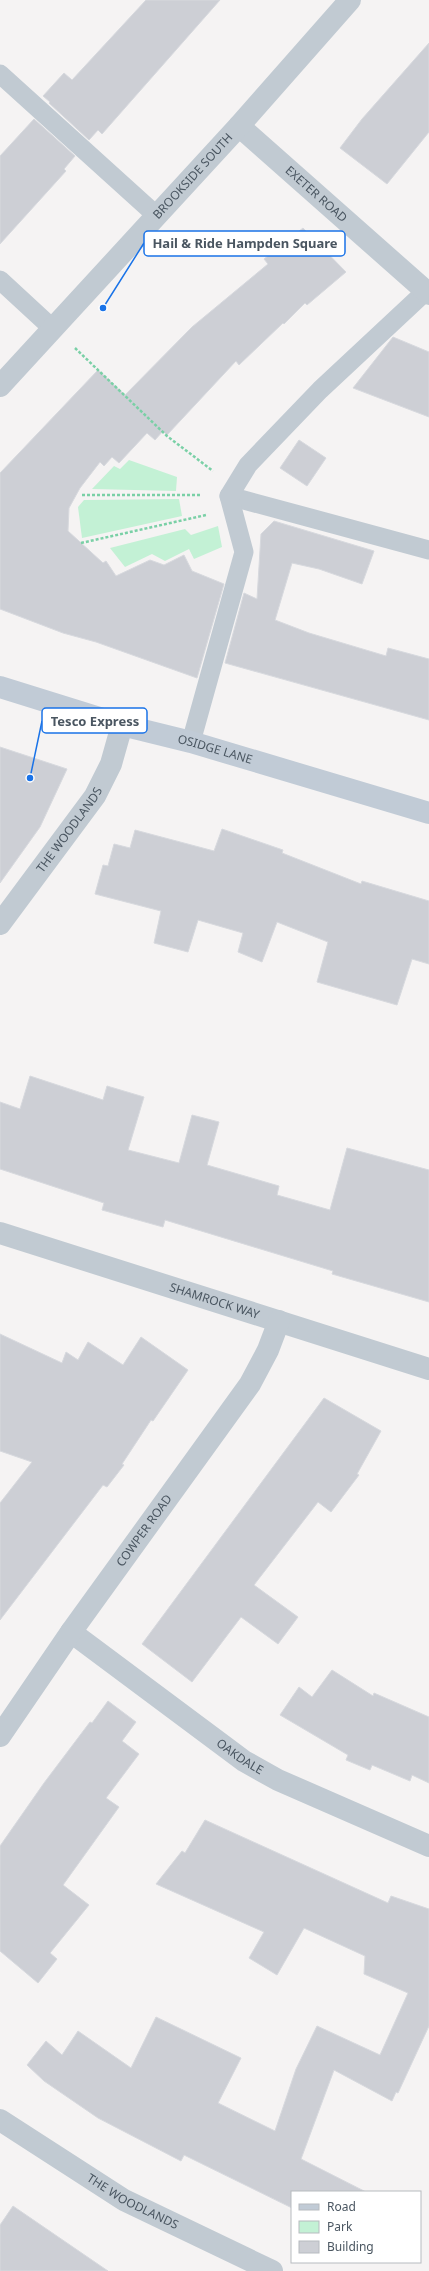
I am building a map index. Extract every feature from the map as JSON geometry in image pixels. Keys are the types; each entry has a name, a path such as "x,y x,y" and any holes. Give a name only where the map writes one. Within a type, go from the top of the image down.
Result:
{"main road":[{"name":"OSIDGE LANE","path":"0,687 122,725 191,742 429,813"}],"street":[{"name":"BROOKSIDE SOUTH","path":"0,386 239,126 350,0"},
{"name":"EXETER ROAD","path":"239,126 427,293"},
{"name":"THE WOODLANDS","path":"0,924 95,796 110,764 122,725"},
{"name":"SHAMROCK WAY","path":"0,1233 429,1369"},
{"name":"COWPER ROAD","path":"0,1736 72,1632 250,1384 268,1350 279,1321"},
{"name":"OAKDALE","path":"72,1632 244,1761 278,1780 429,1846"},
{"name":"THE WOODLANDS","path":"0,2120 124,2200 272,2271"}],"lane":[{"path":"0,74 157,216"},
{"path":"0,280 52,328"},
{"path":"191,742 244,552 232,498 248,465 320,390 427,293"},
{"path":"232,498 429,550"}],"path":[{"path":"52,328 89,360 232,498"},
{"path":"82,495 232,498"},
{"path":"82,543 232,498"}],"green space":[{"path":"129,460 177,477 176,491 92,489 114,466 120,469"},
{"path":"179,499 182,516 82,538 78,507 84,500"},
{"path":"218,526 222,547 194,559 189,549 165,561 152,554 125,567 110,548 185,529 191,535"}],"building":[{"path":"146,0 220,0 102,134 98,130 89,140 43,96 64,73 72,80"},
{"path":"429,43 429,132 387,184 340,148 362,119"},
{"path":"34,119 75,156 64,169 66,171 0,244 0,156"},
{"path":"303,228 346,272 307,305 305,303 239,365 236,361 167,435 163,431 155,440 147,433 119,463 112,457 104,466 100,462 80,488 69,508 68,531 103,563 106,561 116,576 150,560 164,565 184,555 192,571 224,584 197,678 96,642 63,633 0,609 0,473 98,370 125,395 192,327 268,264 264,259"},
{"path":"393,337 429,352 429,417 353,388"},
{"path":"299,440 326,458 307,486 280,468"},
{"path":"274,521 374,551 362,584 319,569 292,563 275,620 309,633 386,656 388,648 429,659 429,720 225,663 244,593 257,599 261,534"},
{"path":"0,747 67,769 40,827 0,883"},
{"path":"222,829 283,850 282,853 361,884 362,881 429,901 429,964 412,959 397,1005 317,982 328,942 277,922 262,962 238,952 243,933 198,920 188,952 154,943 161,911 95,894 103,865 108,866 114,844 130,848 135,830 214,851"},
{"path":"30,1076 103,1100 107,1086 144,1097 128,1150 179,1163 192,1115 219,1122 207,1165 279,1186 277,1195 330,1210 347,1148 429,1170 429,1302 332,1274 333,1271 165,1220 163,1227 102,1210 104,1203 0,1169 0,1102 20,1109"},
{"path":"0,1334 62,1363 66,1352 78,1360 88,1342 123,1365 141,1337 188,1370 153,1421 151,1420 122,1464 124,1465 107,1487 103,1485 0,1620 0,1503 32,1462 0,1451"},
{"path":"324,1398 381,1431 357,1474 359,1475 331,1512 318,1502 254,1585 298,1617 278,1644 241,1617 192,1682 142,1644"},
{"path":"332,1670 373,1696 374,1693 429,1717 429,1783 412,1775 410,1781 372,1765 370,1770 346,1760 348,1755 280,1715 299,1687 312,1697"},
{"path":"108,1701 136,1722 122,1741 139,1754 106,1798 119,1807 63,1885 89,1905 50,1953 57,1959 38,1983 0,1951 0,1846 44,1783 90,1722 92,1723"},
{"path":"205,1820 388,1903 391,1896 429,1909 429,2026 398,2093 396,2092 392,2101 334,2070 301,2159 364,2191 291,2191 291,2208 184,2155 181,2161 98,2118 44,2081 27,2065 46,2041 62,2055 78,2031 131,2068 156,2017 241,2058 218,2103 275,2131 296,2069 317,2026 380,2055 408,1993 364,1974 365,1956 304,1928 277,1975 249,1958 264,1932 156,1884 182,1851 185,1853"},
{"path":"13,2206 108,2271 0,2271 0,2225"}],"place":[{"name":"Hail & Ride Hampden Square","path":"103,308"},
{"name":"Tesco Express","path":"30,778"}]}
